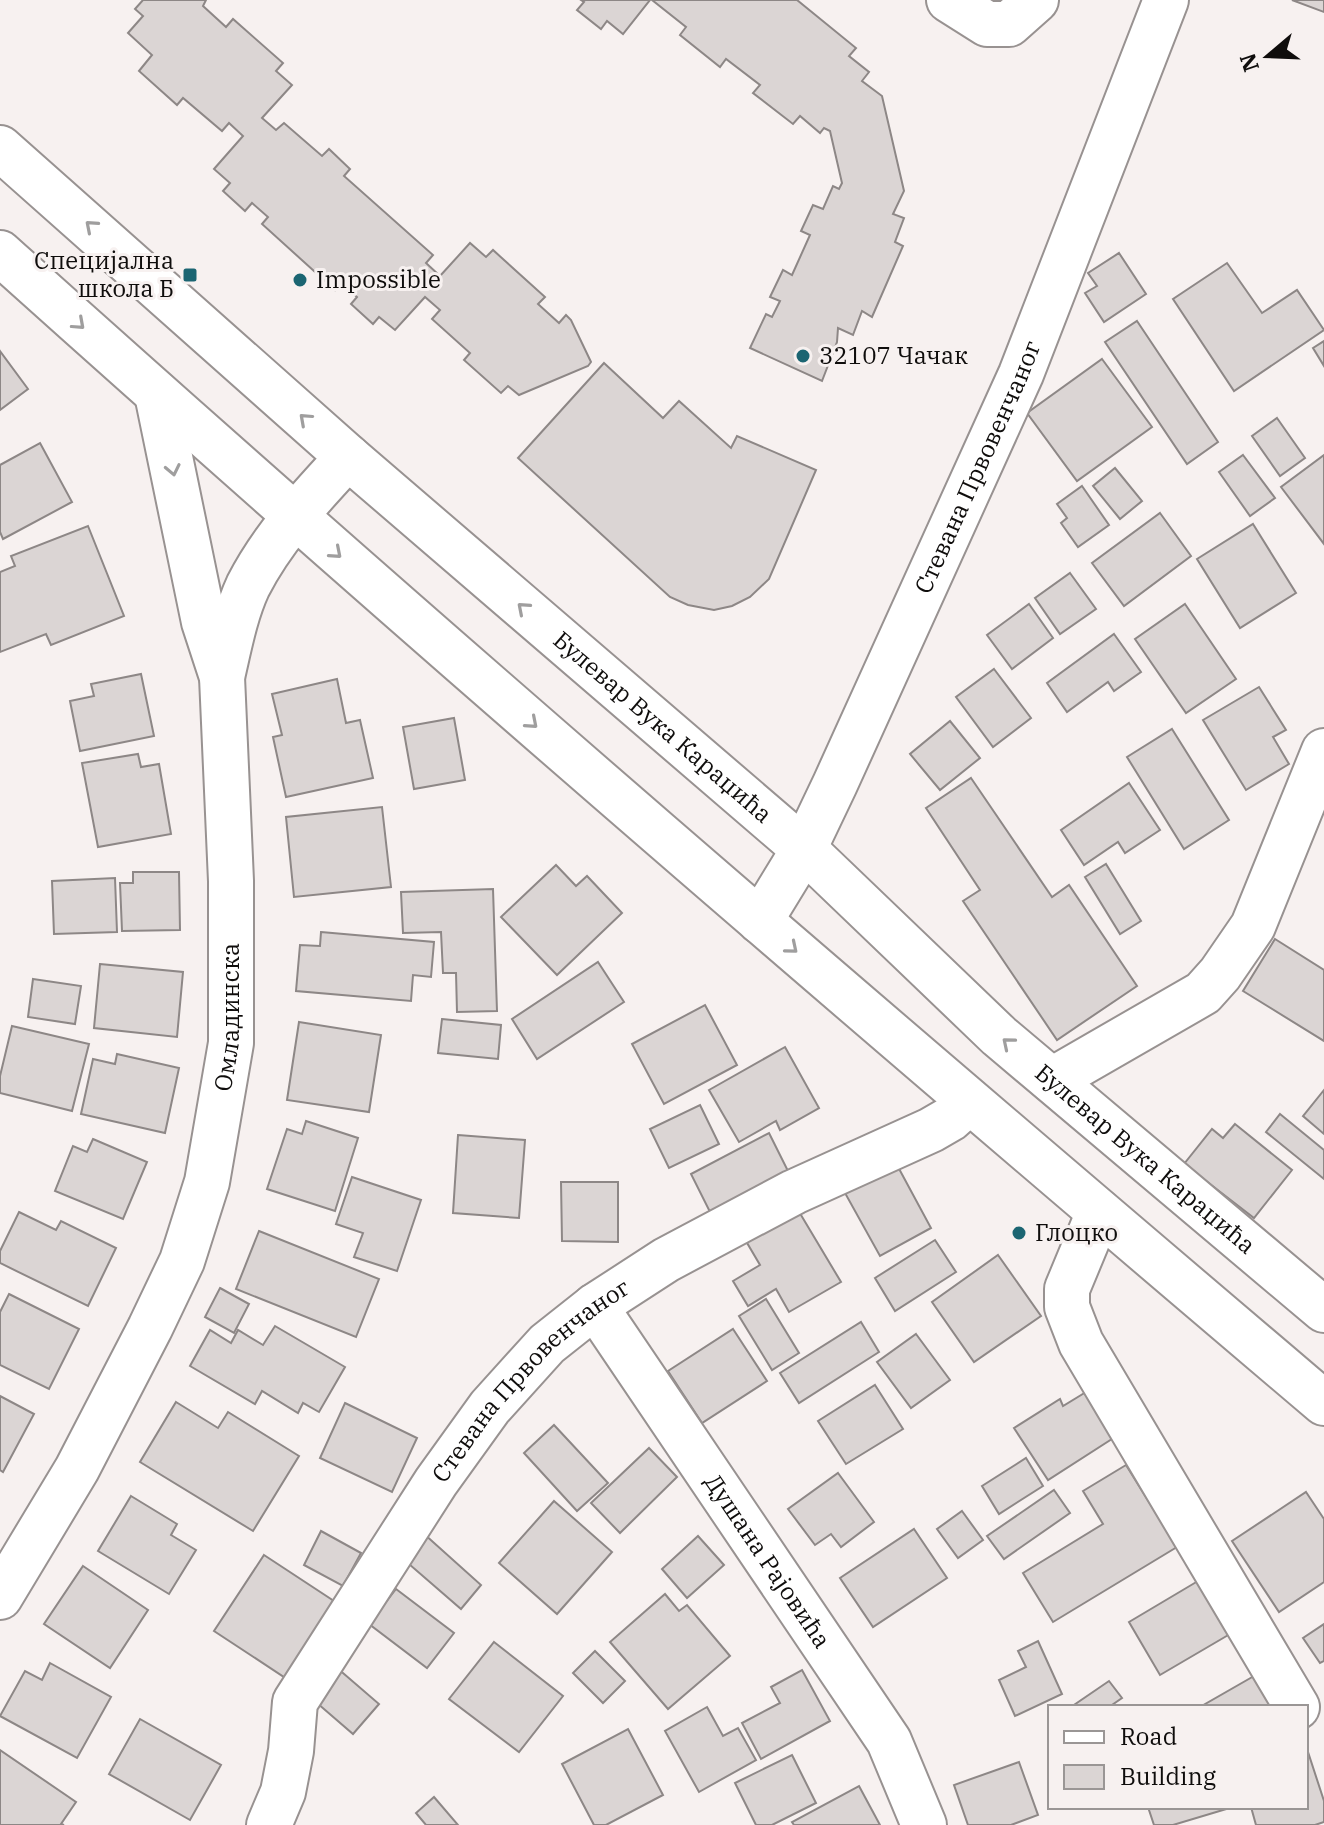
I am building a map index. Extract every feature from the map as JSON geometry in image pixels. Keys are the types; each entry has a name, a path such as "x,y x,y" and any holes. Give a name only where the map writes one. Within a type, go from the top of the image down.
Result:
{"street":[{"path":"949,0 987,24 1009,24 1036,0"},
{"name":"Стевана Првовенчаног","path":"760,921 804,849 1021,374 1161,2"},
{"name":"Булевар Вука Караџића","path":"0,148 348,457 804,849 999,1036 1324,1310"},
{"path":"0,253 294,516 760,921 1324,1403"},
{"name":"Омладинска","path":"0,1597 77,1469 182,1261 207,1182 231,1043 231,881 222,677 204,622 157,394"},
{"path":"222,677 248,587 294,516 348,457"},
{"path":"1052,1080 1203,993 1220,974 1253,926 1324,751"},
{"name":"Стевана Првовенчаног","path":"269,1825 283,1792 291,1751 295,1702 436,1482 490,1407 547,1344 595,1306 666,1260 794,1192 931,1130 950,1119 969,1102"},
{"path":"1099,1212 1067,1289 1067,1307 1081,1343 1295,1705"},
{"name":"Душана Рајовића","path":"595,1306 889,1741 924,1825"}],"building":[{"path":"143,0 206,0 203,6 226,27 233,19 283,63 276,71 292,85 262,118 276,130 284,123 322,156 329,149 350,169 344,176 433,255 426,263 440,276 470,243 486,257 493,250 545,297 538,304 559,323 566,315 571,320 591,362 588,366 519,395 508,386 501,393 464,360 470,353 432,319 440,310 425,297 395,330 379,317 373,324 351,304 357,297 341,282 335,290 262,224 268,217 252,203 245,211 223,191 230,183 214,169 243,136 229,123 222,131 183,98 177,105 139,71 152,55 128,33 143,16 135,9"},
{"path":"581,0 650,0 623,34 607,21 601,29 577,10 584,2"},
{"path":"652,0 797,0 856,48 849,56 869,72 862,81 882,96 904,191 893,214 904,218 895,242 903,246 872,317 862,311 853,335 838,328 837,342 822,381 750,348 766,314 772,317 780,301 770,297 783,270 792,275 810,235 801,231 813,205 823,209 833,186 839,189 842,183 830,131 824,128 820,133 800,116 793,124 753,93 760,85 726,59 720,67 680,35 686,27"},
{"path":"1292,0 1324,0 1324,12"},
{"path":"1119,253 1146,294 1104,322 1085,293 1097,286 1088,273"},
{"path":"1227,263 1262,313 1297,290 1324,330 1234,391 1173,299"},
{"path":"1137,321 1218,442 1187,464 1105,342"},
{"path":"1324,341 1324,366 1313,348"},
{"path":"0,351 28,389 0,410"},
{"path":"1102,359 1152,427 1077,481 1027,413"},
{"path":"604,363 663,418 679,401 731,448 737,436 816,470 769,579 750,597 714,610 688,605 670,597 518,458"},
{"path":"1277,418 1305,458 1280,476 1252,436"},
{"path":"40,443 72,502 3,539 0,532 0,465"},
{"path":"1243,455 1275,498 1250,516 1219,472"},
{"path":"1324,455 1324,544 1281,487"},
{"path":"1115,468 1142,501 1120,519 1093,486"},
{"path":"1082,486 1109,525 1078,547 1061,523 1067,518 1057,504"},
{"path":"1160,513 1191,556 1124,606 1092,563"},
{"path":"1253,524 1296,593 1240,628 1197,559"},
{"path":"88,526 124,616 51,645 46,634 0,652 0,572 15,566 11,556"},
{"path":"1070,573 1096,609 1060,634 1035,598"},
{"path":"1029,604 1053,638 1012,669 987,635"},
{"path":"1185,604 1236,679 1186,713 1135,639"},
{"path":"1114,634 1141,672 1114,691 1108,682 1067,712 1047,683"},
{"path":"994,669 1031,718 993,747 956,697"},
{"path":"141,674 154,736 80,751 70,701 94,696 91,684"},
{"path":"337,679 346,723 360,720 373,778 286,797 273,737 282,735 272,694"},
{"path":"1259,687 1286,730 1273,737 1289,764 1246,790 1203,720"},
{"path":"454,718 465,780 414,789 403,727"},
{"path":"950,721 980,758 940,790 910,754"},
{"path":"1172,729 1229,820 1184,849 1127,757"},
{"path":"138,754 141,767 159,764 171,834 98,847 82,763"},
{"path":"971,778 1052,897 1069,885 1137,986 1057,1040 963,901 980,890 926,808"},
{"path":"1129,783 1160,830 1125,853 1118,842 1084,865 1061,830"},
{"path":"382,807 391,887 294,897 286,817"},
{"path":"1106,864 1141,921 1120,934 1085,877"},
{"path":"556,865 576,886 587,876 622,913 557,975 501,917"},
{"path":"133,872 179,872 180,930 122,931 120,883 133,883"},
{"path":"115,878 117,932 54,934 52,881"},
{"path":"493,889 497,1011 457,1012 456,973 443,973 441,932 403,933 401,892"},
{"path":"321,932 434,942 431,977 413,975 411,1001 296,991 300,945 320,946"},
{"path":"1275,939 1324,970 1324,1041 1243,991"},
{"path":"598,962 624,1002 537,1059 512,1019"},
{"path":"100,964 183,972 177,1037 94,1028"},
{"path":"33,979 81,986 75,1024 28,1017"},
{"path":"705,1005 737,1065 664,1104 632,1044"},
{"path":"442,1019 501,1025 498,1059 438,1053"},
{"path":"299,1022 381,1035 369,1112 287,1100"},
{"path":"12,1026 89,1044 72,1111 0,1093 0,1076"},
{"path":"785,1047 819,1108 780,1130 776,1121 739,1142 709,1090"},
{"path":"117,1054 179,1068 165,1133 81,1114 93,1059 115,1064"},
{"path":"1324,1090 1324,1134 1303,1116"},
{"path":"700,1105 719,1144 669,1168 650,1129"},
{"path":"1280,1114 1324,1150 1324,1179 1266,1132"},
{"path":"306,1121 358,1138 335,1211 267,1189 287,1129 302,1134"},
{"path":"1235,1124 1292,1170 1254,1218 1184,1164 1212,1129 1223,1138"},
{"path":"769,1133 790,1175 712,1216 691,1174"},
{"path":"458,1135 525,1140 519,1218 453,1213"},
{"path":"93,1139 147,1162 123,1219 55,1191 73,1146 87,1152"},
{"path":"897,1165 931,1228 880,1256 845,1193"},
{"path":"352,1177 421,1200 397,1271 354,1257 363,1233 336,1224"},
{"path":"561,1182 618,1182 618,1242 562,1241"},
{"path":"795,1205 841,1282 789,1312 776,1289 748,1306 733,1281 760,1265 743,1236"},
{"path":"19,1212 56,1230 61,1221 116,1248 88,1306 0,1263 0,1251"},
{"path":"259,1231 379,1279 356,1337 236,1289"},
{"path":"935,1240 956,1272 895,1311 875,1278"},
{"path":"998,1255 1041,1316 974,1362 932,1302"},
{"path":"220,1288 249,1304 234,1333 205,1317"},
{"path":"9,1294 79,1329 49,1389 0,1365 0,1312"},
{"path":"766,1299 799,1353 772,1370 739,1316"},
{"path":"861,1322 879,1352 799,1403 780,1373"},
{"path":"275,1326 345,1367 319,1412 303,1403 298,1413 262,1391 255,1404 190,1366 210,1330 231,1343 238,1330 263,1345"},
{"path":"733,1329 767,1381 702,1423 668,1371"},
{"path":"916,1334 950,1380 911,1408 877,1362"},
{"path":"875,1385 903,1429 846,1464 818,1421"},
{"path":"1086,1392 1115,1437 1048,1480 1014,1428 1060,1399 1063,1406"},
{"path":"0,1396 34,1414 3,1472 0,1470"},
{"path":"176,1402 218,1428 228,1412 299,1456 253,1531 140,1462"},
{"path":"345,1403 417,1438 392,1492 320,1458"},
{"path":"554,1425 608,1483 577,1511 524,1453"},
{"path":"649,1448 677,1477 620,1533 591,1503"},
{"path":"1026,1458 1043,1486 999,1514 982,1486"},
{"path":"1126,1465 1177,1547 1053,1622 1023,1573 1103,1524 1083,1491"},
{"path":"838,1473 874,1522 841,1547 831,1534 815,1545 788,1509"},
{"path":"1054,1490 1070,1513 1004,1559 987,1536"},
{"path":"1306,1492 1324,1519 1324,1582 1279,1612 1232,1541"},
{"path":"131,1496 177,1524 171,1535 196,1550 169,1594 98,1551"},
{"path":"554,1501 612,1552 557,1614 499,1563"},
{"path":"962,1511 983,1540 958,1558 937,1529"},
{"path":"914,1529 947,1578 873,1627 840,1578"},
{"path":"321,1531 361,1553 343,1586 304,1565"},
{"path":"423,1533 481,1585 461,1609 402,1558"},
{"path":"698,1536 724,1565 687,1598 662,1569"},
{"path":"264,1555 337,1603 287,1679 214,1631"},
{"path":"83,1566 148,1610 110,1668 44,1624"},
{"path":"1198,1581 1230,1634 1160,1675 1129,1622"},
{"path":"396,1589 454,1633 427,1668 369,1624"},
{"path":"665,1594 679,1611 687,1605 730,1656 668,1709 610,1642"},
{"path":"1324,1624 1324,1661 1320,1663 1303,1638"},
{"path":"1038,1641 1062,1694 1015,1716 999,1680 1026,1667 1018,1651"},
{"path":"494,1642 563,1696 519,1752 449,1699"},
{"path":"595,1651 625,1681 603,1703 573,1673"},
{"path":"50,1663 111,1697 77,1758 0,1716 25,1671 42,1680"},
{"path":"336,1667 379,1704 353,1734 310,1697"},
{"path":"802,1670 830,1721 761,1759 742,1723 780,1703 771,1687"},
{"path":"1254,1676 1272,1705 1203,1705"},
{"path":"1109,1681 1122,1698 1112,1705 1074,1705"},
{"path":"707,1707 723,1736 738,1728 756,1760 699,1792 665,1731"},
{"path":"140,1719 221,1765 190,1820 109,1774"},
{"path":"628,1729 663,1795 606,1825 594,1825 562,1764"},
{"path":"0,1750 76,1802 61,1824 64,1825 0,1825"},
{"path":"1308,1752 1324,1801 1324,1822 1315,1825 1256,1825 1252,1809 1308,1809"},
{"path":"792,1755 816,1803 772,1825 756,1825 735,1783"},
{"path":"1019,1762 1038,1815 1011,1825 968,1825 954,1785"},
{"path":"859,1786 880,1825 794,1825 792,1822"},
{"path":"434,1797 458,1825 426,1825 416,1813"},
{"path":"1149,1809 1226,1809 1173,1825 1154,1825"}],"place":[{"name":"Специјална школа Б","path":"190,275"},
{"name":"Impossible","path":"300,280"},
{"name":"32107 Чачак","path":"803,356"},
{"name":"Глоцко","path":"1019,1233"}]}
